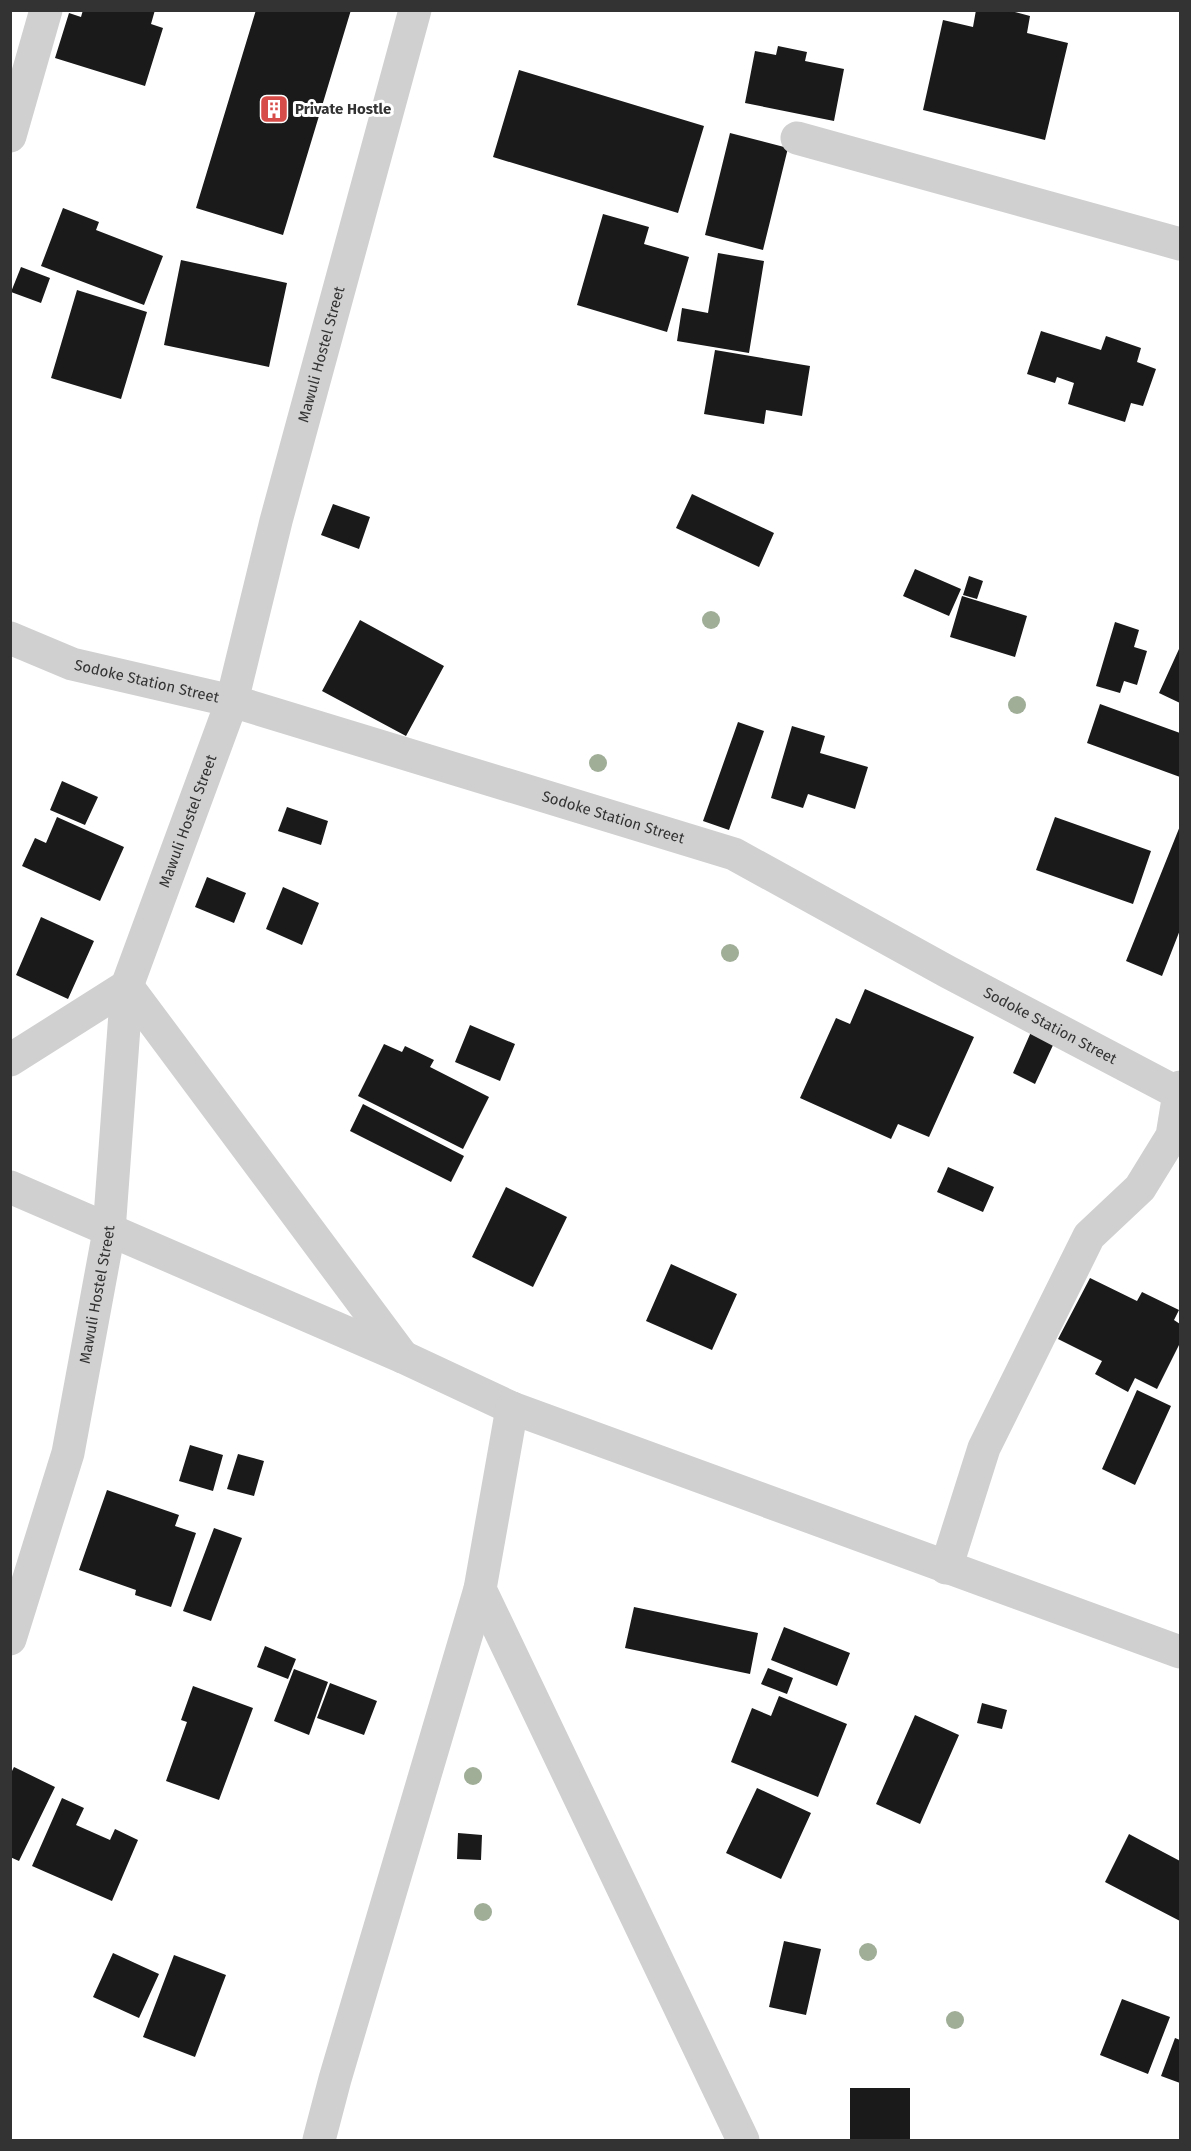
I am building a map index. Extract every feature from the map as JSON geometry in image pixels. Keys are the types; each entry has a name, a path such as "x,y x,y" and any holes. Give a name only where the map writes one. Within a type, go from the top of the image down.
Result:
{"street":[{"path":"10,136 46,10"},
{"name":"Mawuli Hostel Street","path":"10,1639 68,1454 109,1231 127,986 232,701 276,521 415,10"},
{"path":"797,138 1180,244"},
{"name":"Sodoke Station Street","path":"10,638 72,664 232,701 734,854 948,972 1179,1090"},
{"path":"10,1060 127,986 403,1357"},
{"path":"946,1568 984,1448 1089,1236 1140,1188 1172,1136 1179,1090"},
{"path":"10,1187 403,1357 512,1408 1180,1652"},
{"path":"319,2140 338,2067 480,1589 512,1408"},
{"path":"480,1589 743,2140"}],"building":[{"path":"83,10 155,10 151,24 163,28 145,86 55,58 69,13 81,17"},
{"name":"Private Hostle","path":"256,10 351,10 283,235 196,208"},
{"path":"976,10 1007,10 1030,16 1027,33 1068,43 1045,140 923,110 943,20 973,27"},
{"path":"778,46 807,52 805,61 844,69 834,121 745,103 755,51 776,55"},
{"path":"519,70 704,126 678,213 493,157"},
{"path":"730,133 788,148 763,250 705,235"},
{"path":"63,208 99,222 96,230 163,256 144,305 41,266"},
{"path":"603,214 649,227 644,244 689,257 667,332 577,305"},
{"path":"718,253 764,261 749,353 677,341 682,308 708,313"},
{"path":"181,260 287,283 269,367 164,345"},
{"path":"21,267 50,278 41,303 11,292"},
{"path":"77,290 147,312 121,399 51,378"},
{"path":"1041,331 1101,350 1106,336 1141,348 1137,362 1156,369 1143,406 1131,403 1125,422 1068,404 1074,383 1057,377 1055,383 1027,374"},
{"path":"715,350 810,366 802,416 766,410 764,424 704,414"},
{"path":"692,494 774,533 759,567 676,528"},
{"path":"333,504 370,517 359,549 321,535"},
{"path":"915,569 961,589 949,616 903,596"},
{"path":"969,576 983,581 977,599 963,595"},
{"path":"962,596 1027,616 1015,657 950,637"},
{"path":"360,620 444,666 406,736 322,691"},
{"path":"1115,622 1139,630 1134,647 1147,651 1137,685 1124,681 1120,693 1096,686"},
{"path":"1180,650 1180,703 1159,693"},
{"path":"1100,704 1180,733 1180,777 1087,743"},
{"path":"738,722 764,731 729,830 703,821"},
{"path":"792,726 825,736 820,753 868,767 855,809 808,794 803,808 771,798"},
{"path":"62,781 98,797 85,825 50,810"},
{"path":"287,807 328,821 321,845 278,831"},
{"path":"57,817 124,847 100,901 22,866 35,838 46,843"},
{"path":"1055,817 1151,851 1133,904 1036,870"},
{"path":"1180,826 1180,930 1162,976 1126,961"},
{"path":"207,877 246,893 234,923 195,907"},
{"path":"283,887 319,903 302,945 266,929"},
{"path":"41,917 94,941 68,999 16,975"},
{"path":"865,989 974,1037 929,1137 898,1124 891,1139 800,1098 836,1018 850,1024"},
{"path":"470,1025 515,1044 500,1081 455,1062"},
{"path":"1031,1032 1054,1043 1035,1084 1013,1073"},
{"path":"384,1044 402,1052 405,1046 434,1060 430,1067 489,1097 463,1149 358,1096"},
{"path":"363,1104 464,1156 451,1182 350,1131"},
{"path":"948,1167 994,1187 983,1212 937,1192"},
{"path":"506,1187 567,1217 533,1287 472,1257"},
{"path":"671,1264 737,1294 712,1350 646,1321"},
{"path":"1090,1278 1137,1301 1142,1292 1179,1310 1174,1320 1180,1324 1180,1343 1157,1389 1135,1378 1128,1392 1095,1374 1102,1361 1058,1339"},
{"path":"1137,1390 1171,1406 1135,1485 1102,1469"},
{"path":"190,1445 223,1455 213,1491 179,1481"},
{"path":"238,1454 264,1461 254,1496 227,1489"},
{"path":"107,1490 179,1515 175,1526 196,1533 171,1607 135,1595 136,1590 79,1570"},
{"path":"214,1528 242,1538 211,1621 183,1611"},
{"path":"634,1607 758,1633 750,1674 625,1648"},
{"path":"784,1627 850,1653 837,1686 771,1660"},
{"path":"265,1646 296,1659 288,1679 257,1667"},
{"path":"768,1668 793,1678 787,1694 761,1684"},
{"path":"294,1669 328,1682 309,1735 274,1721"},
{"path":"330,1683 377,1701 364,1735 317,1718"},
{"path":"193,1686 253,1708 219,1800 166,1781 187,1722 181,1720"},
{"path":"779,1696 847,1724 818,1797 731,1762 752,1708 771,1716"},
{"path":"982,1703 1007,1710 1002,1729 977,1723"},
{"path":"915,1715 959,1735 920,1824 876,1804"},
{"path":"14,1767 55,1787 19,1861 10,1857 10,1775"},
{"path":"757,1788 811,1813 781,1879 726,1853"},
{"path":"62,1798 84,1808 76,1825 110,1840 115,1829 138,1840 112,1901 32,1866"},
{"path":"458,1833 482,1835 481,1860 457,1859"},
{"path":"1129,1834 1180,1861 1180,1921 1105,1882"},
{"path":"784,1941 821,1949 806,2015 769,2007"},
{"path":"113,1953 159,1974 139,2018 93,1997"},
{"path":"174,1955 226,1975 195,2057 143,2037"},
{"path":"1122,1999 1170,2017 1148,2074 1100,2055"},
{"path":"1175,2038 1180,2040 1180,2083 1161,2076"},
{"path":"850,2088 910,2088 910,2140 850,2140"}],"place":[{"name":"Private Hostle","path":"274,109"}]}
